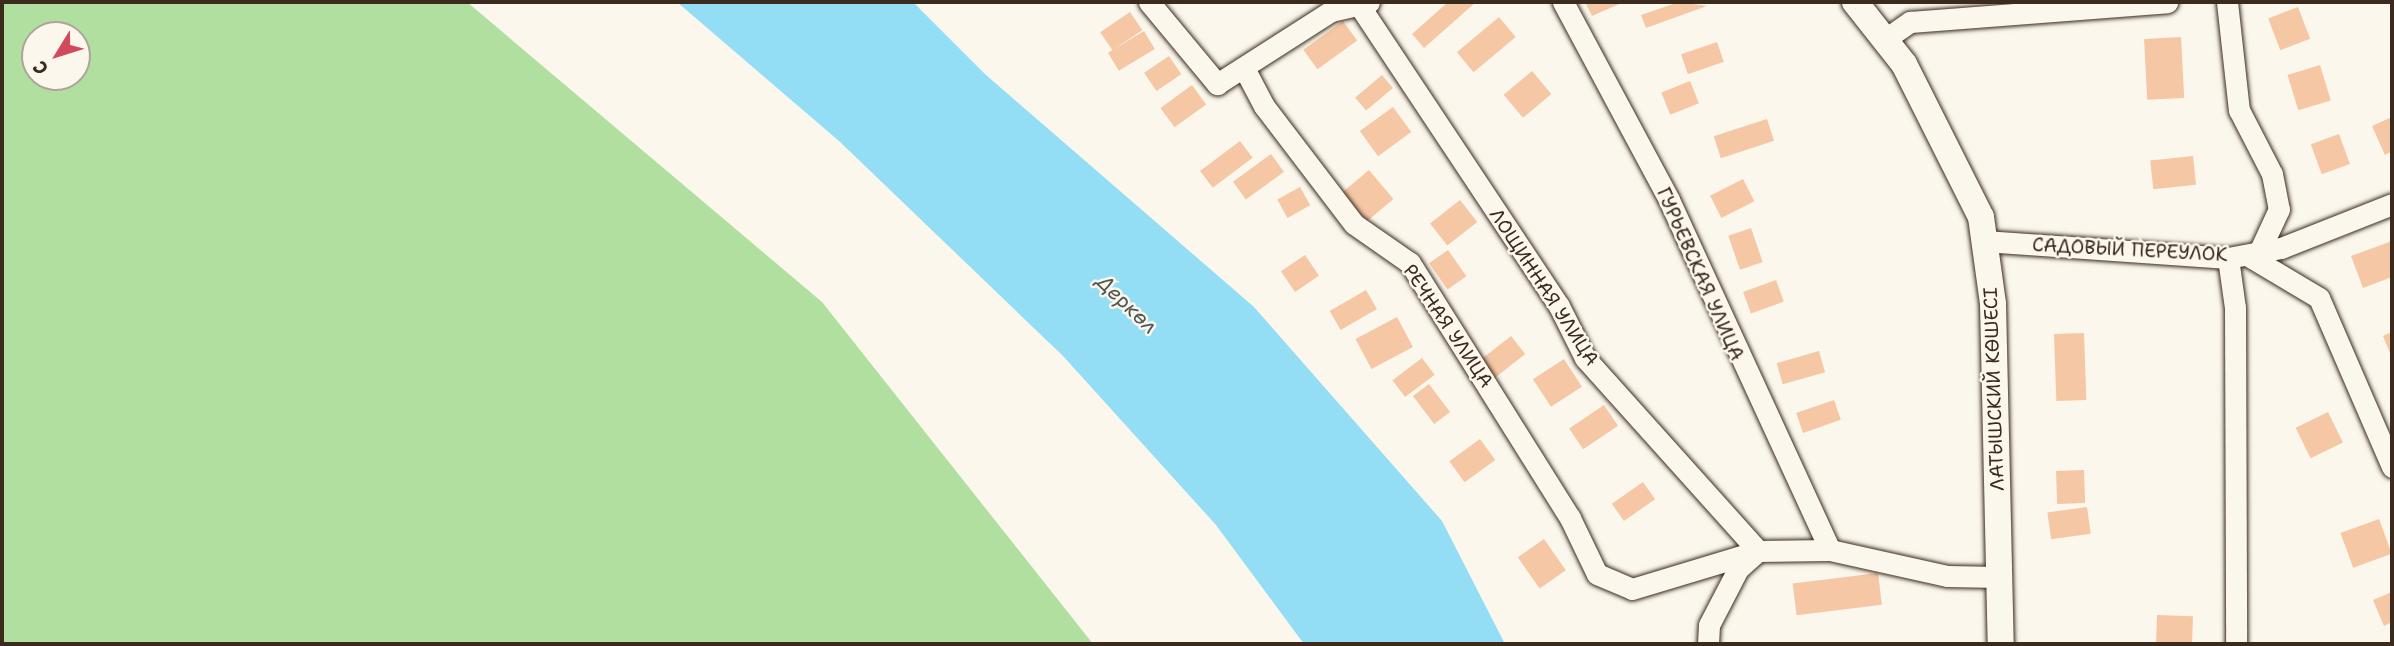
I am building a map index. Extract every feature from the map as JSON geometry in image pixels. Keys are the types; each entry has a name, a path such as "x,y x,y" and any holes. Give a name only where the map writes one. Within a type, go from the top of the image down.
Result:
{"street":[{"path":"1149,2 1217,84 1331,11 1362,3"},
{"name":"ГУРЬЕВСКАЯ УЛИЦА","path":"1563,2 1669,200 1830,550"},
{"name":"ЛАТЫШСКИЙ КӨШЕСІ","path":"1855,2 1904,64 1976,208 1984,241 1993,304 2001,644"},
{"path":"1884,40 1910,22 2167,2"},
{"path":"2227,2 2239,110 2272,174 2279,209 2244,255 2235,308 2236,644"},
{"name":"ЛОЩИННАЯ УЛИЦА","path":"1362,3 1540,276 1585,359 1758,551"},
{"name":"РЕЧНАЯ УЛИЦА","path":"1244,68 1264,106 1354,224 1410,262 1570,517 1597,574 1632,589 1758,551"},
{"name":"САДОВЫЙ ПЕРЕУЛОК","path":"1984,241 2244,255 2392,204"},
{"path":"2244,255 2319,298 2392,467"},
{"path":"1708,644 1709,625 1738,569 1758,551 1830,550 1947,576 2000,577"}],"green space":[{"path":"2,2 467,2 822,302 1093,644 2,644"}],"water":[{"name":"Деркөл","path":"677,2 913,2 986,75 1254,307 1442,521 1505,644 1304,644 1216,525 1063,356 839,141"}],"building":[{"path":"1448,2 1476,2 1424,48 1412,34"},
{"path":"1585,2 1624,2 1592,16"},
{"path":"1679,2 1707,6 1646,28 1641,15"},
{"path":"2298,7 2310,39 2280,50 2268,18"},
{"path":"1130,12 1142,30 1112,50 1100,32"},
{"path":"1499,17 1516,37 1474,72 1457,52"},
{"path":"1343,21 1357,40 1317,69 1303,50"},
{"path":"1144,31 1155,49 1119,71 1108,53"},
{"path":"2181,37 2184,98 2147,100 2144,39"},
{"path":"1717,42 1724,62 1688,74 1681,54"},
{"path":"1169,56 1181,74 1156,91 1144,73"},
{"path":"2320,65 2331,100 2298,110 2287,75"},
{"path":"1532,71 1551,94 1523,118 1504,95"},
{"path":"1382,75 1393,88 1366,111 1355,97"},
{"path":"1690,81 1699,103 1670,115 1661,93"},
{"path":"1192,85 1206,104 1175,127 1160,108"},
{"path":"1393,107 1411,132 1378,156 1360,131"},
{"path":"2392,117 2392,151 2385,155 2372,126"},
{"path":"1767,119 1774,141 1721,158 1714,136"},
{"path":"2339,134 2350,164 2322,174 2311,144"},
{"path":"1240,141 1253,158 1213,188 1200,171"},
{"path":"1271,154 1284,172 1246,199 1233,182"},
{"path":"2193,156 2196,185 2153,189 2150,160"},
{"path":"1369,170 1393,199 1367,222 1342,192"},
{"path":"1743,179 1754,201 1721,218 1710,196"},
{"path":"1300,187 1310,205 1287,218 1277,200"},
{"path":"1460,200 1477,222 1447,245 1430,223"},
{"path":"1751,228 1763,262 1740,270 1728,236"},
{"path":"2392,241 2392,277 2363,288 2351,256"},
{"path":"1448,250 1466,276 1448,289 1429,263"},
{"path":"1305,255 1319,276 1295,292 1281,271"},
{"path":"1776,280 1784,302 1751,314 1743,292"},
{"path":"1366,290 1377,309 1341,330 1330,311"},
{"path":"1397,317 1413,347 1371,369 1356,339"},
{"path":"2392,332 2392,358 2383,336"},
{"path":"2084,333 2086,400 2056,401 2054,334"},
{"path":"1511,336 1525,354 1494,378 1480,360"},
{"path":"1819,351 1825,372 1783,384 1777,363"},
{"path":"1422,358 1435,375 1405,397 1392,380"},
{"path":"1564,359 1582,387 1551,407 1533,379"},
{"path":"1429,384 1450,412 1434,424 1413,396"},
{"path":"1834,400 1841,420 1803,433 1796,413"},
{"path":"1604,405 1618,426 1583,449 1569,428"},
{"path":"2328,412 2343,443 2311,458 2296,428"},
{"path":"1480,439 1495,460 1465,482 1449,461"},
{"path":"2084,470 2085,503 2057,504 2056,471"},
{"path":"1643,482 1655,499 1624,521 1612,504"},
{"path":"2087,507 2091,534 2051,539 2047,513"},
{"path":"2379,519 2392,554 2353,568 2340,533"},
{"path":"1544,539 1566,570 1540,588 1518,557"},
{"path":"1878,573 1882,605 1797,615 1793,583"},
{"path":"2392,592 2392,622 2384,626 2373,600"},
{"path":"2157,615 2193,616 2192,644 2156,644"}]}
